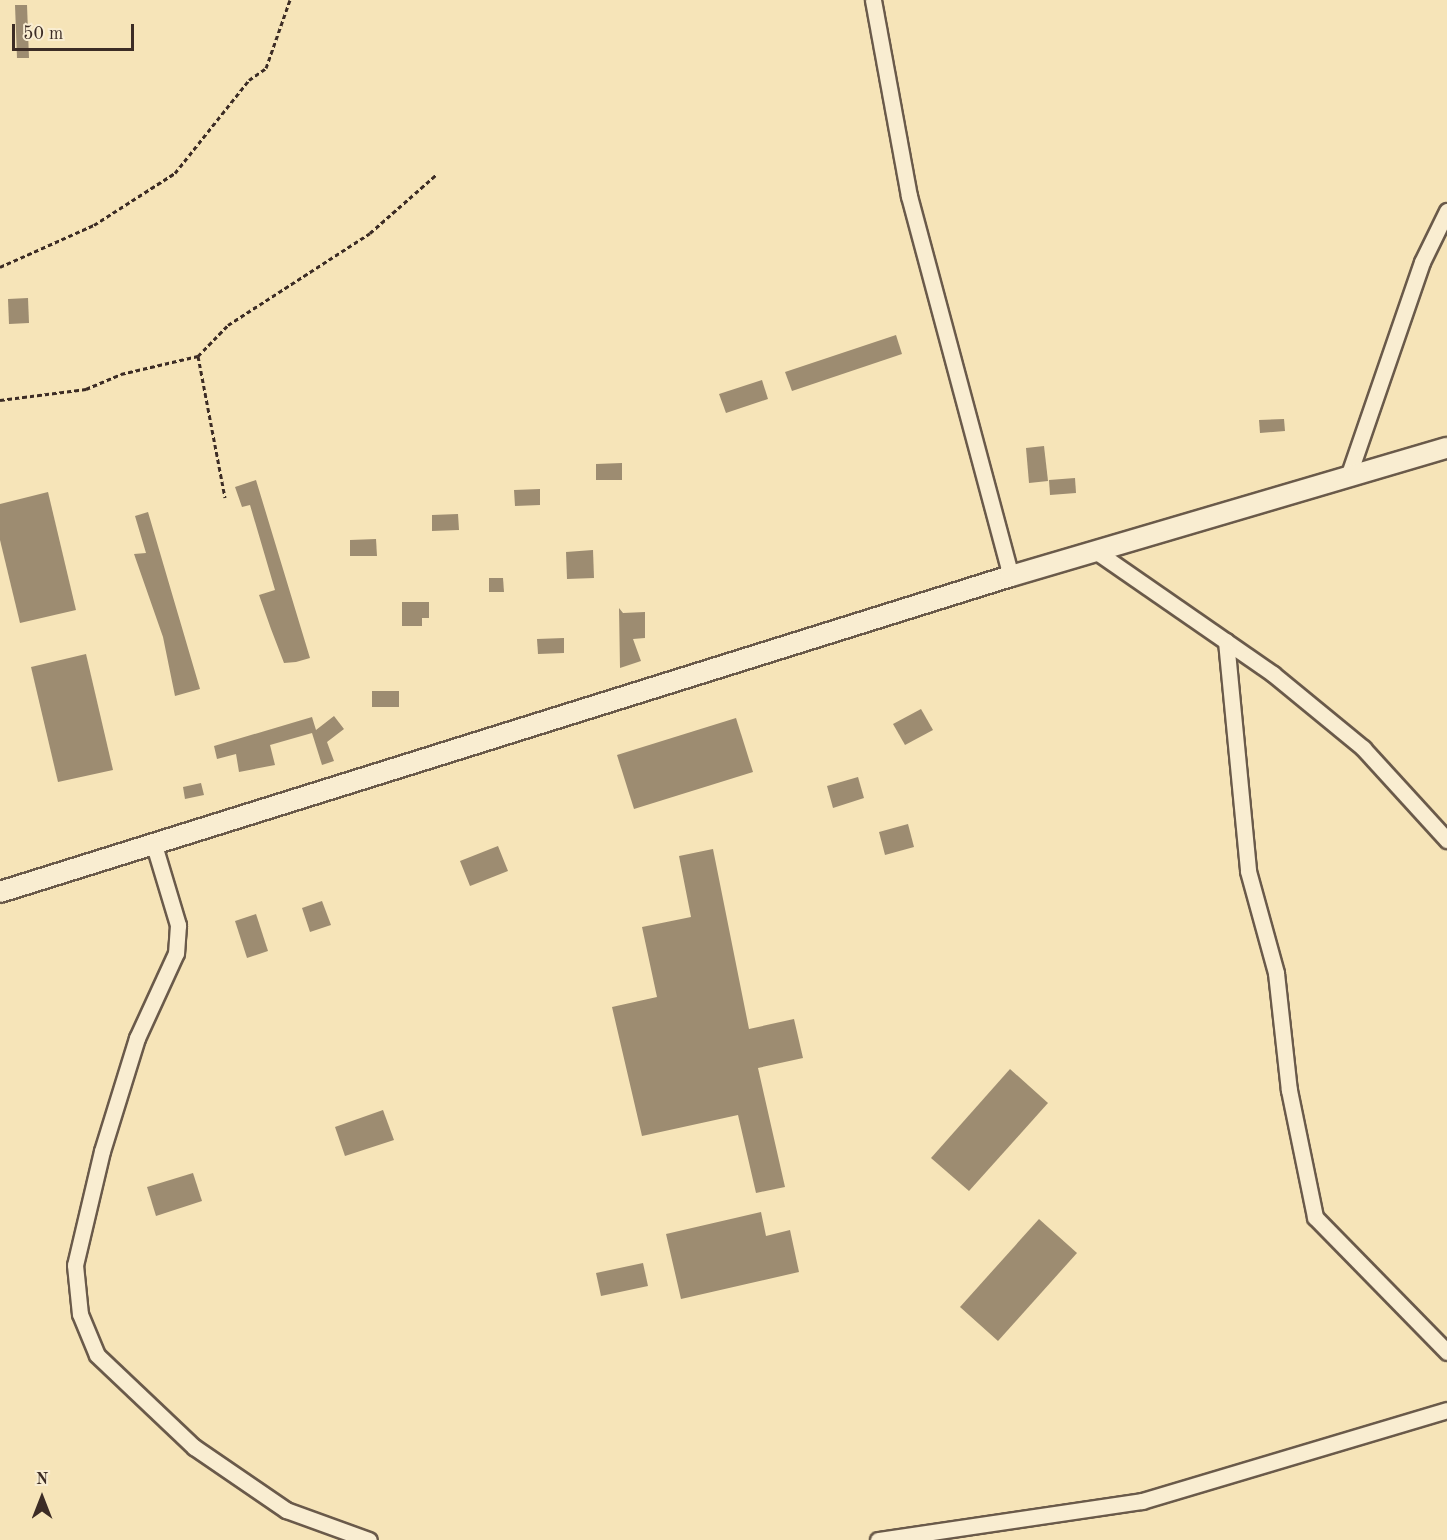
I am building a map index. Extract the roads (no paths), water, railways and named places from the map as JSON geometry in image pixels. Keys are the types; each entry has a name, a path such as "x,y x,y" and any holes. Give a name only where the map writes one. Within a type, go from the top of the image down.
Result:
{"main road":[{"path":"0,892 1011,576 1097,552 1349,474 1447,448"}],"street":[{"path":"873,0 909,196 1011,576"},
{"path":"1349,474 1422,262 1447,211"},
{"path":"1097,552 1226,640 1363,748 1447,840"},
{"path":"1226,640 1248,871 1276,973 1289,1090 1315,1217 1447,1352"},
{"path":"154,845 178,925 176,953 137,1038 102,1150 75,1265 80,1314 97,1355 194,1447 286,1510 369,1540"},
{"path":"878,1540 1142,1502 1447,1410"}]}
